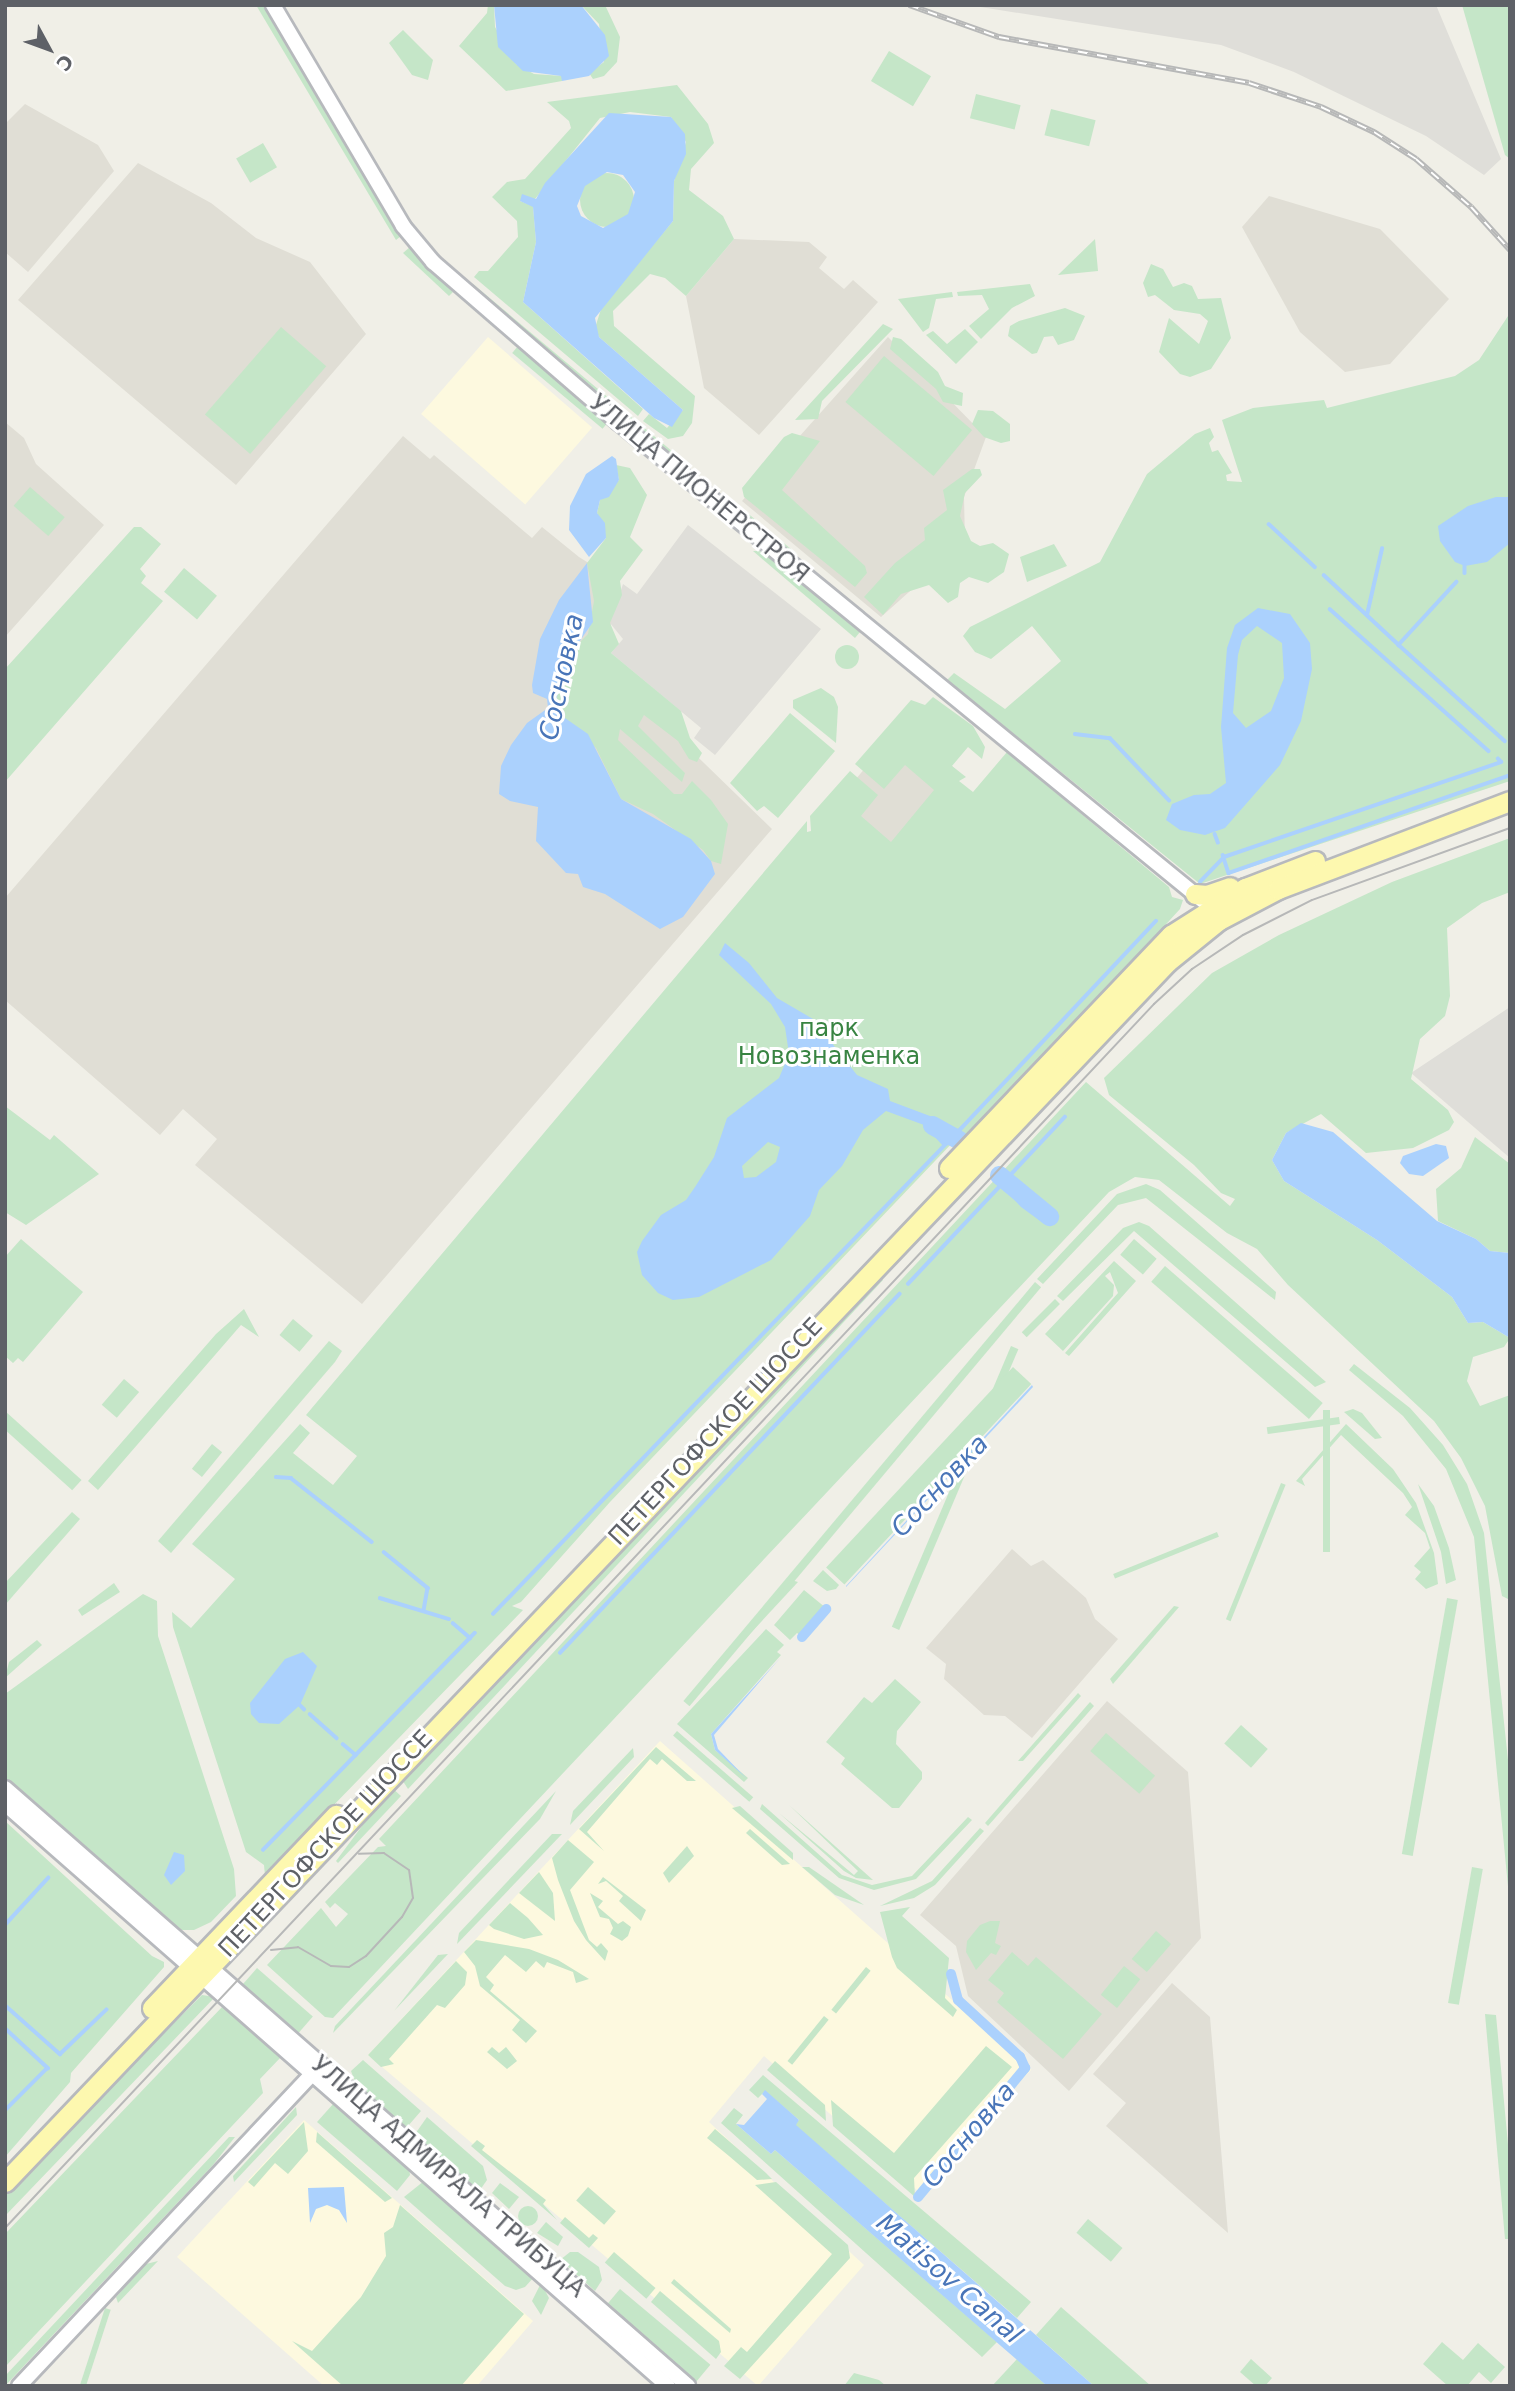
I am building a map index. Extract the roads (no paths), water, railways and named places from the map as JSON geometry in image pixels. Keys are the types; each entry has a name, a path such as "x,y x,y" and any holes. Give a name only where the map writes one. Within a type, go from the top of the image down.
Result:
{"main road":[{"name":"ПЕТЕРГОФСКОЕ ШОССЕ","path":"5,2182 200,1968 1171,935 1200,900 1510,790"},
{"name":"ПЕТЕРГОФСКОЕ ШОССЕ","path":"5,2164 200,1968 857,1283 1196,938 1243,906 1510,801"},
{"path":"1171,935 1188,899 1243,906"},
{"path":"1196,938 1200,900"}],"street":[{"name":"УЛИЦА ПИОНЕРСТРОЯ","path":"273,5 403,226 433,262 618,422 1200,900"},
{"path":"5,1788 200,1968"},
{"path":"5,1804 200,1968"},
{"name":"УЛИЦА АДМИРАЛА ТРИБУЦА","path":"200,1968 668,2386"},
{"path":"19,2386 316,2070"},
{"name":"УЛИЦА АДМИРАЛА ТРИБУЦА","path":"316,2070 688,2386"}],"water":[{"path":"494,5 581,5 605,35 609,56 589,76 562,81 561,76 523,71 498,47"},
{"path":"609,113 671,117 685,134 686,154 674,181 673,221 595,318 599,337 683,410 672,427 654,418 523,302 536,242 533,207 520,201 522,194 536,199 545,183","holes":["607,172 623,175 635,192 628,214 603,228 581,216 577,206 585,186"]},
{"path":"612,456 616,459 619,480 609,497 600,500 597,513 605,523 606,538 589,557 569,530 570,506 586,474"},
{"path":"1496,497 1510,497 1510,543 1487,562 1465,566 1455,562 1440,541 1438,526 1468,506"},
{"path":"587,563 593,622 577,645 552,709 588,734 621,799 691,839 711,861 715,874 683,917 660,929 605,894 583,887 578,874 566,873 536,841 538,807 510,801 499,794 501,766 511,745 527,723 548,708 547,699 533,693 532,685 540,639 559,600"},
{"path":"1258,608 1290,614 1310,643 1312,669 1301,721 1280,765 1225,828 1205,835 1180,830 1166,820 1172,804 1194,795 1210,794 1226,783 1221,727 1227,648 1235,625","holes":["1257,626 1282,643 1284,678 1271,711 1246,728 1233,713 1238,655 1242,640"]},
{"path":"725,943 749,963 777,998 813,1019 857,1075 888,1089 890,1101 930,1116 943,1130 957,1133 955,1139 959,1140 944,1147 924,1125 886,1111 863,1130 842,1166 819,1190 810,1216 771,1260 699,1297 673,1300 658,1293 642,1275 637,1252 642,1241 661,1215 686,1200 714,1157 727,1118 779,1078 789,1054 785,1027 771,1004 719,955","holes":["768,1142 780,1147 776,1162 756,1177 744,1178 742,1166"]},
{"path":"1301,1123 1333,1132 1437,1221 1476,1239 1490,1251 1510,1253 1510,1338 1483,1322 1468,1323 1452,1297 1377,1240 1284,1181 1272,1160 1286,1133"},
{"path":"1436,1144 1446,1146 1449,1158 1423,1176 1409,1174 1400,1163 1403,1156"},
{"path":"1005,1179 1042,1218 1049,1217 1043,1223 1021,1207 1000,1185"},
{"path":"1032,1385 1033,1387 846,1587 846,1586"},
{"path":"303,1652 317,1666 300,1705 279,1724 259,1723 251,1714 250,1703 285,1659"},
{"path":"781,1657 714,1735 718,1749 746,1778 715,1750 711,1734"},
{"path":"174,1852 184,1855 185,1871 171,1885 164,1875"},
{"name":"Matisov Canal","path":"765,2090 799,2120 796,2125 1094,2386 1047,2386 775,2150 771,2154 736,2124 744,2125 767,2099 762,2094"},
{"path":"344,2187 347,2223 339,2210 327,2205 316,2209 310,2223 308,2188"}],"waterway":[{"path":"1269,524 1315,567"},
{"path":"1367,615 1382,549"},
{"path":"1465,566 1465,573"},
{"path":"1324,575 1399,645"},
{"path":"1457,582 1399,645 1505,741"},
{"path":"1330,609 1489,751"},
{"path":"1075,734 1110,738 1169,800"},
{"path":"1200,882 1224,857 1501,762 1498,759"},
{"path":"1223,855 1229,873 1510,775"},
{"path":"1215,834 1218,842"},
{"path":"956,1134 1156,921"},
{"path":"908,1284 1065,1117"},
{"name":"Сосновка","path":"932,1125 959,1140"},
{"path":"493,1614 946,1144"},
{"name":"Сосновка","path":"999,1175 1049,1216"},
{"path":"560,1653 899,1294"},
{"path":"276,1477 291,1478 372,1542"},
{"path":"384,1552 428,1588 424,1611"},
{"path":"380,1598 449,1619"},
{"name":"Сосновка","path":"802,1637 826,1609"},
{"path":"453,1623 470,1638"},
{"path":"263,1850 475,1633"},
{"path":"300,1705 304,1709"},
{"path":"310,1714 337,1738"},
{"path":"343,1744 356,1755"},
{"path":"5,1925 48,1878"},
{"name":"Сосновка","path":"918,2197 1025,2068 1020,2057 958,2000 951,1974"},
{"path":"5,2005 60,2054 106,2010"},
{"path":"5,2028 48,2068 5,2111"}],"tram line":[{"path":"5,2228 1154,1004 1192,969 1243,935 1312,900 1510,828"},
{"path":"271,1950 298,1947 331,1966 349,1967 366,1956 402,1917 413,1898 409,1870 384,1853 359,1854"}],"railway":[{"path":"909,5 999,37 1249,83 1321,107 1374,132 1416,159 1471,207 1510,250"}],"park label":[{"name":"парк Новознаменка","path":"829,1043"}]}
